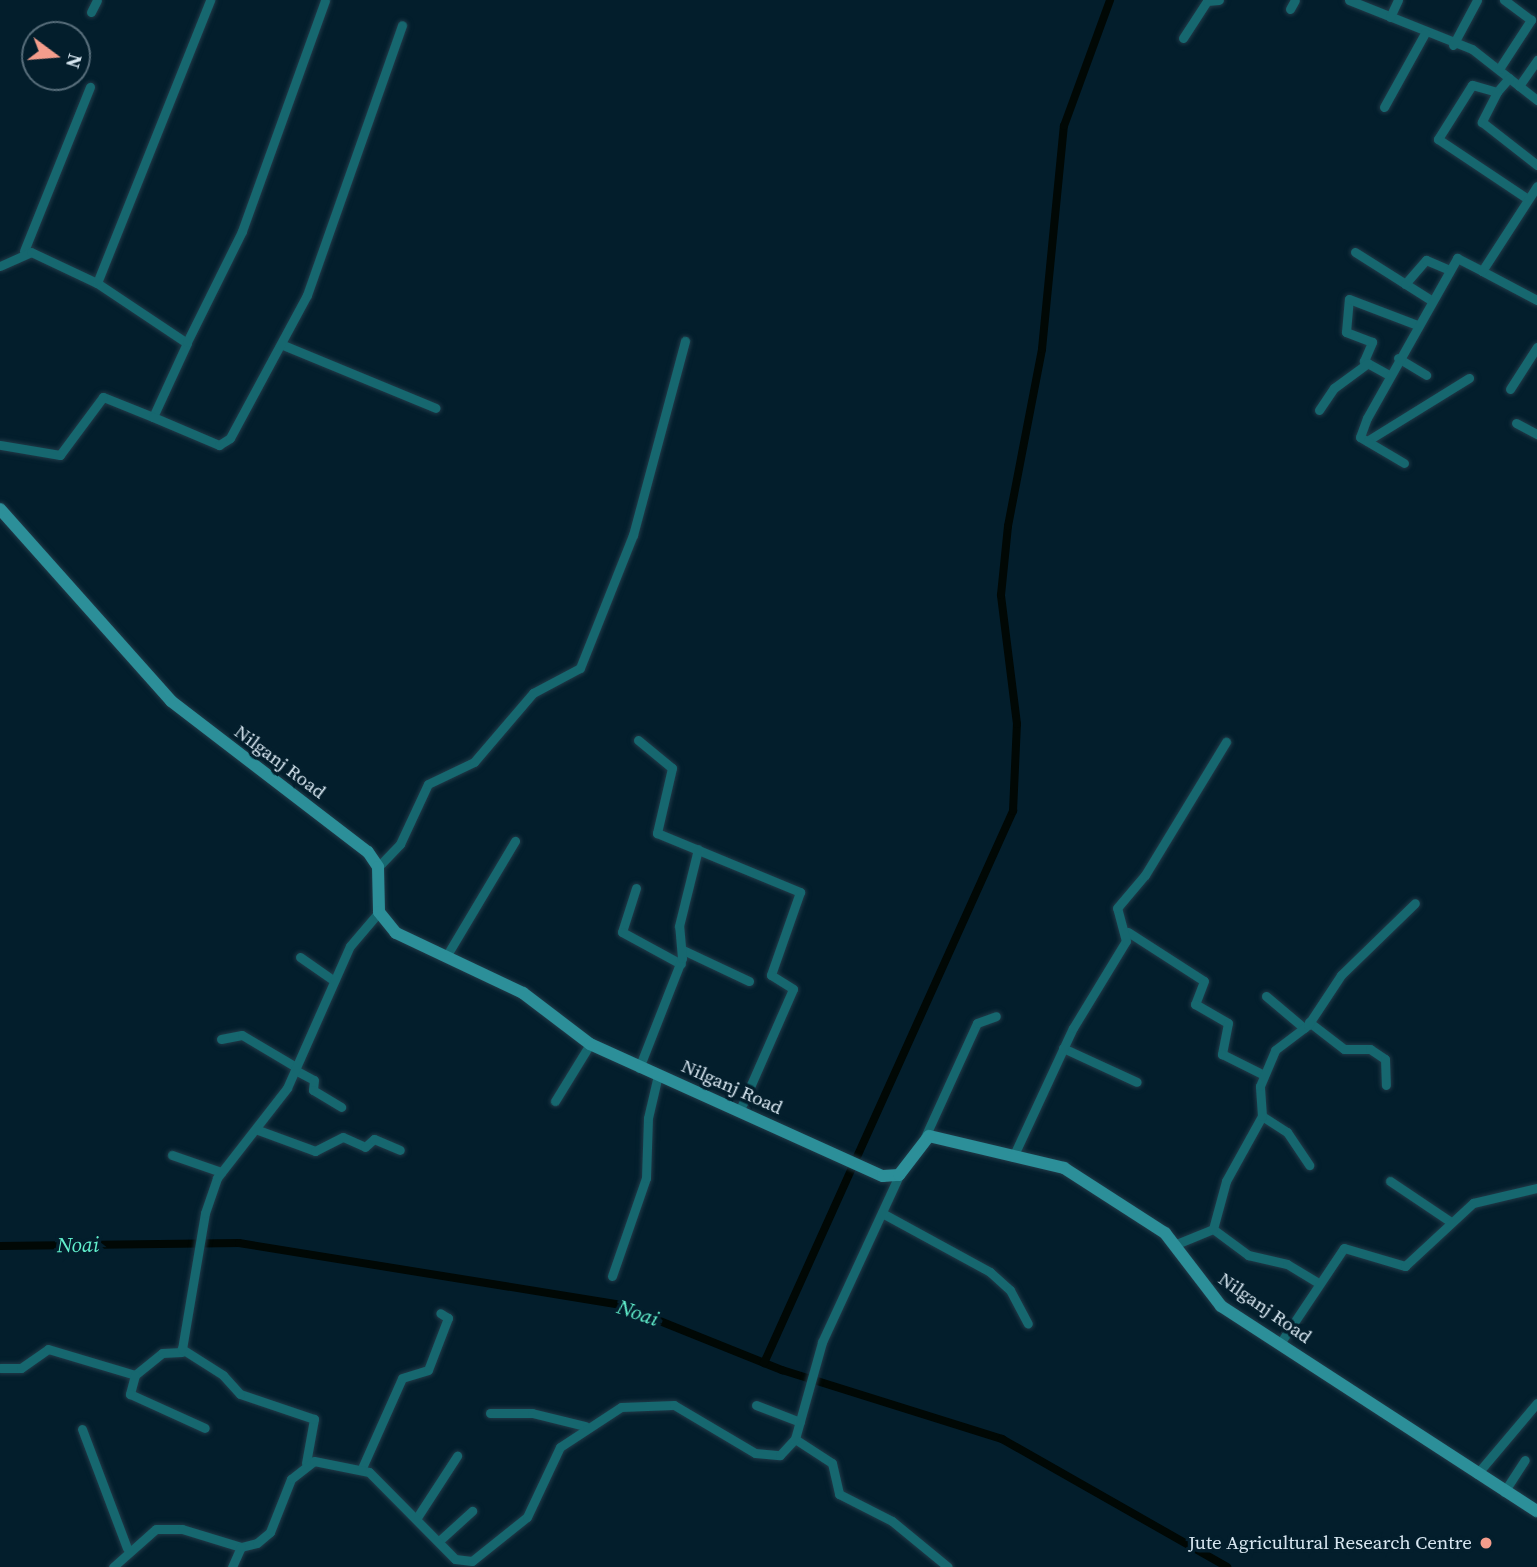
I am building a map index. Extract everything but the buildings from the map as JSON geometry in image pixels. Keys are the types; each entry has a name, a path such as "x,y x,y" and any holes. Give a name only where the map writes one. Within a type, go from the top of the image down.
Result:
{"street":[{"path":"91,12 97,0"},
{"path":"97,283 210,0"},
{"path":"153,417 242,231 325,0"},
{"path":"1182,38 1207,2 1219,0"},
{"path":"1349,0 1453,45 1499,69 1537,100"},
{"path":"1390,17 1398,0"},
{"path":"1453,45 1477,0"},
{"path":"1499,69 1531,20 1504,0"},
{"path":"0,445 60,455 103,397 222,445 283,345 318,266 402,25"},
{"path":"1384,107 1425,33"},
{"path":"1519,86 1537,60"},
{"path":"1509,78 1497,92 1482,122 1537,165"},
{"path":"1497,92 1472,85 1438,139 1528,199"},
{"path":"0,266 24,251 88,91"},
{"path":"1482,271 1537,186"},
{"path":"24,251 97,283 187,342"},
{"path":"1355,252 1431,300"},
{"path":"1404,463 1360,436 1398,358 1458,257 1537,300"},
{"path":"1405,284 1427,260 1450,270"},
{"path":"1389,375 1364,359 1373,344 1346,332 1350,298 1417,326"},
{"path":"182,1352 199,1264 205,1213 221,1172 258,1130 295,1069 333,980 359,932 379,912 378,867 400,844 428,784 474,762 533,693 566,679 583,663 633,535 685,341"},
{"path":"283,345 436,408"},
{"path":"1510,389 1537,347"},
{"path":"1398,358 1426,376"},
{"path":"1319,410 1334,388 1368,363"},
{"path":"1367,441 1469,379"},
{"path":"1516,423 1537,434"},
{"name":"Nilganj Road","path":"0,509 171,701 378,867"},
{"path":"638,740 672,768 656,831 800,892 771,975 793,989 740,1110"},
{"path":"1226,742 1145,875 1117,908 1128,932 1204,981 1195,1004 1229,1025 1222,1054 1264,1075"},
{"path":"447,955 514,841"},
{"path":"639,1068 681,964 683,950 679,926 698,849"},
{"path":"636,888 622,932 681,964"},
{"path":"1213,1229 1226,1181 1262,1116 1264,1075 1276,1050 1307,1025 1341,975 1415,903"},
{"name":"Nilganj Road","path":"379,912 396,933 523,993 590,1044 639,1068 848,1158 869,1170 899,1175"},
{"path":"1013,1157 1063,1048 1128,932"},
{"path":"683,950 749,981"},
{"path":"300,957 333,980"},
{"path":"1266,996 1345,1049 1370,1049 1385,1059 1386,1085"},
{"path":"306,1463 362,1468 418,1516 439,1541 466,1562 519,1525 560,1447 585,1426 621,1407 674,1405 764,1456 780,1455 795,1439 822,1342 899,1175 925,1137 977,1023 996,1016"},
{"path":"221,1039 242,1035 314,1080 313,1090 341,1107"},
{"path":"555,1101 590,1044"},
{"path":"1063,1048 1137,1082"},
{"path":"612,1276 646,1178 648,1118 658,1075"},
{"path":"1262,1116 1287,1132 1309,1165"},
{"path":"258,1130 315,1150 343,1137 365,1147 374,1139 400,1150"},
{"name":"Nilganj Road","path":"925,1137 1064,1168 1161,1229 1214,1301 1281,1342 1504,1492 1537,1511"},
{"path":"172,1155 221,1172"},
{"path":"1390,1181 1451,1222"},
{"path":"1281,1342 1319,1283 1348,1247 1397,1265 1414,1262 1451,1222 1478,1200 1537,1188"},
{"path":"882,1213 990,1272 1010,1290 1028,1324"},
{"path":"1174,1245 1213,1229"},
{"path":"1213,1229 1250,1256 1287,1264 1319,1283"},
{"path":"362,1468 401,1378 428,1370 448,1318 440,1314"},
{"path":"0,1368 21,1368 48,1349 135,1374"},
{"path":"113,1567 127,1548 169,1527 241,1547 265,1539 290,1479 306,1463 314,1419 240,1394 223,1375 182,1352 162,1353 135,1374 130,1394 205,1428"},
{"path":"1478,1474 1537,1403"},
{"path":"756,1405 800,1422"},
{"path":"490,1413 532,1413 585,1426"},
{"path":"82,1429 127,1548"},
{"path":"795,1439 832,1462 839,1494 892,1521 948,1567"},
{"path":"418,1516 457,1456"},
{"path":"1504,1492 1525,1460"},
{"path":"439,1541 472,1511"},
{"path":"232,1567 241,1547"}],"waterway":[{"path":"764,1363 1013,811 1017,724 1001,595 1008,526 1042,349 1064,126 1110,0"},
{"name":"Noai","path":"0,1246 239,1243 620,1305 782,1370 1002,1439 1227,1567"}],"place":[{"name":"Jute Agricultural Research Centre","path":"1486,1543"}]}
